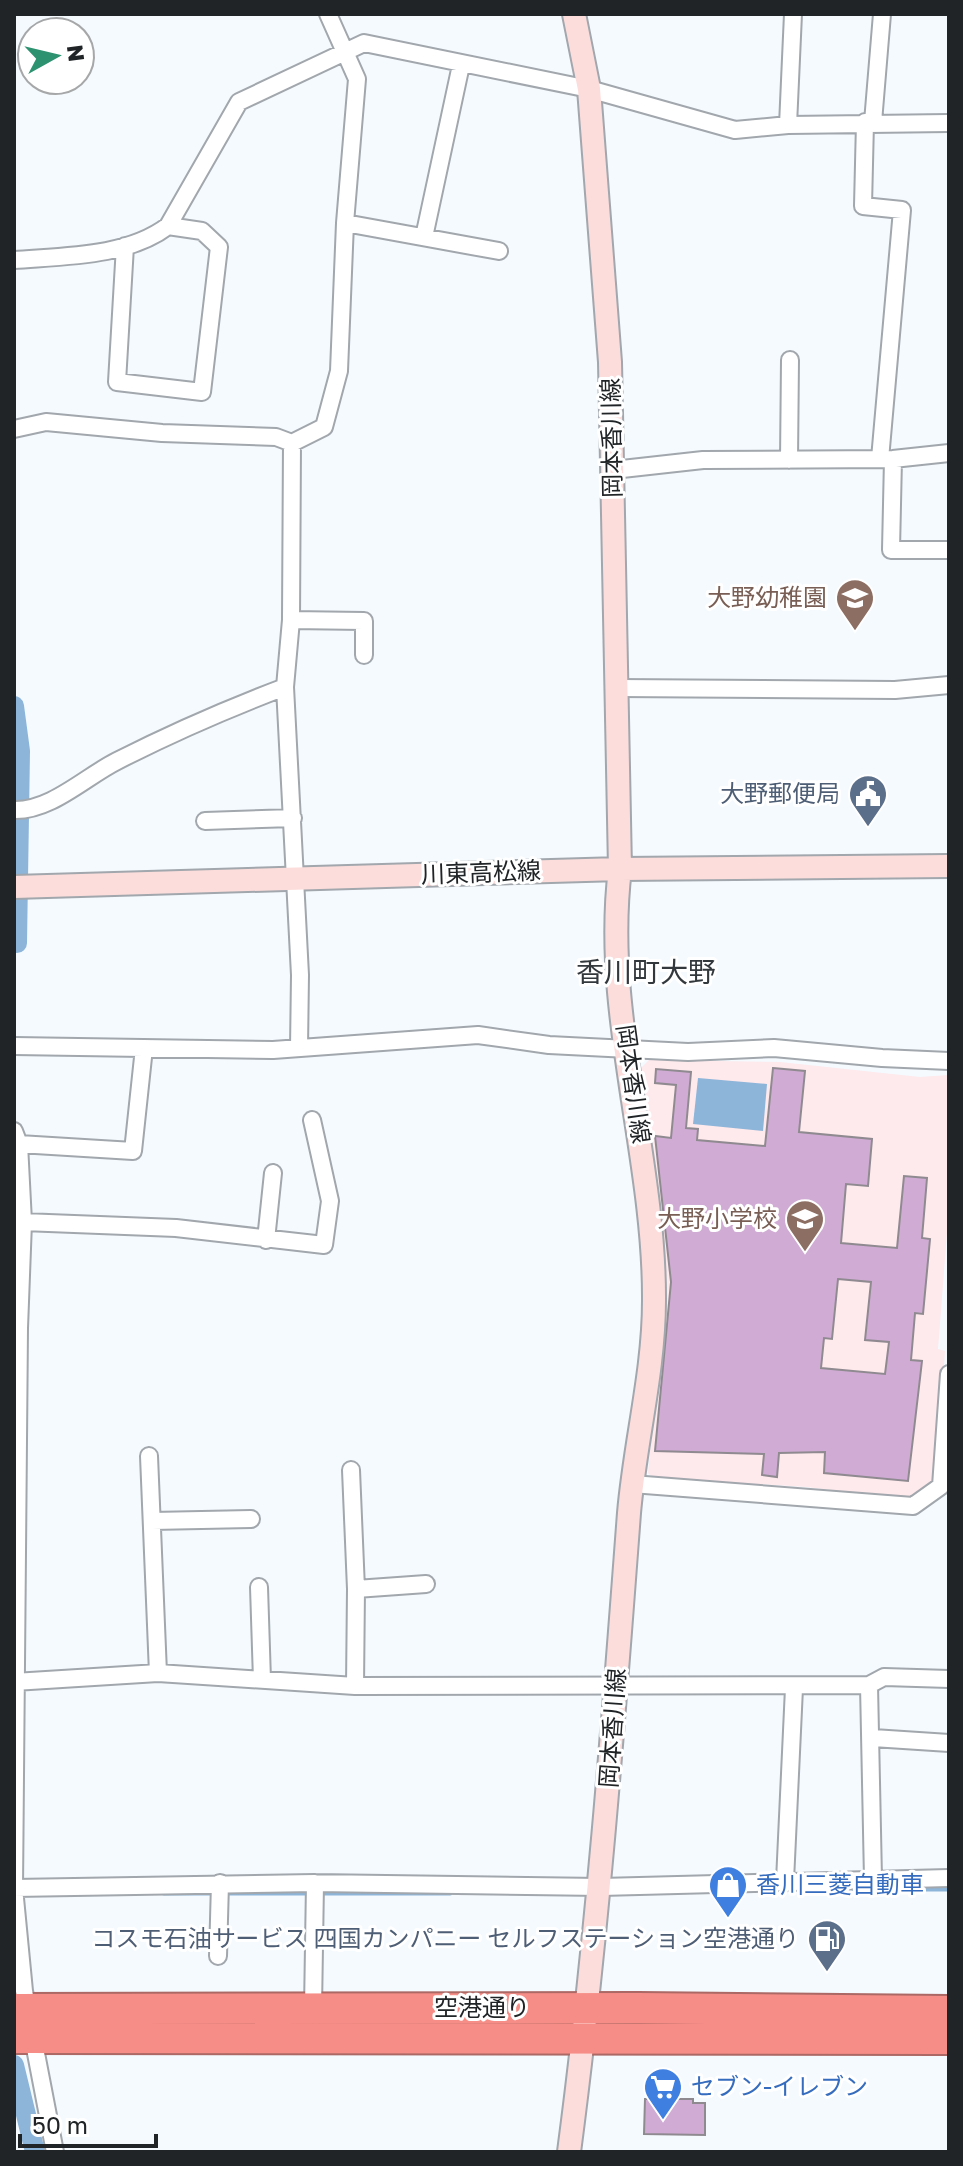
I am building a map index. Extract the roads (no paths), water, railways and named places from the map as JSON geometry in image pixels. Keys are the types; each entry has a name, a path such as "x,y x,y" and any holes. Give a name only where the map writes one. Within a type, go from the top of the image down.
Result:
{"highway":[{"name":"空港通り","path":"22,2023 313,2009 949,2011"},
{"name":"空港通り","path":"22,2023 583,2039 949,2039"}],"main road":[{"name":"岡本香川線","path":"569,2152 601,1887 632,1484 654,1326 654,1249 625,1049 616,904 620,869 610,362 589,89 574,14"},
{"name":"川東高松線","path":"14,887 620,869 949,866"}],"street":[{"path":"14,429 46,422 162,433 276,437 292,443 324,427 339,371 345,223 357,79 328,14"},
{"path":"788,125 793,14"},
{"path":"882,14 863,206 902,210 887,459 891,550 949,550"},
{"path":"14,260 125,246 152,239 168,226 239,102 321,66 346,49 364,43 589,89 735,130 869,122 949,123"},
{"path":"424,237 461,65"},
{"path":"345,223 499,251"},
{"path":"125,246 117,382 202,392 219,247 202,231 168,226"},
{"path":"789,460 790,360"},
{"path":"292,443 291,620 285,687 300,975 299,1048"},
{"path":"613,470 703,460 887,459 949,453"},
{"path":"291,620 364,621 364,655"},
{"path":"617,688 895,690 949,685"},
{"path":"14,810 32,811 114,762 181,729 285,687"},
{"path":"205,821 293,818"},
{"path":"14,1046 299,1048 478,1035 549,1045 688,1052 774,1048 949,1061"},
{"path":"55,2152 22,2023 14,1888 16,1328 23,1222 16,1138 133,1151 144,1048"},
{"path":"23,1222 176,1228 324,1245 330,1201 312,1120"},
{"path":"266,1240 273,1173"},
{"path":"632,1484 913,1506 941,1486 949,1374"},
{"path":"149,1456 158,1673"},
{"path":"351,1470 356,1589 355,1686"},
{"path":"152,1521 251,1519"},
{"path":"356,1589 426,1584"},
{"path":"259,1587 262,1680"},
{"path":"15,1682 158,1673 355,1686 616,1684 794,1688 869,1685 884,1677 949,1679"},
{"path":"869,1685 873,1738 873,1879"},
{"path":"785,1881 794,1688"},
{"path":"873,1738 949,1743"},
{"path":"14,1888 220,1884 601,1887 949,1878"},
{"path":"218,1956 220,1884"},
{"path":"313,2009 315,1884"}],"water":[{"path":"698,1078 767,1084 763,1131 693,1124"}],"waterway":[{"path":"14,706 20,751 17,943"},
{"path":"841,1889 949,1889"},
{"path":"164,1893 450,1893"},
{"path":"14,2065 35,2152"}],"place":[{"name":"大野幼稚園","path":"855,632"},
{"name":"大野郵便局","path":"868,828"},
{"name":"大野小学校","path":"805,1253"},
{"name":"香川三菱自動車","path":"728,1919"},
{"name":"コスモ石油サービス 四国カンパニー セルフステーション空港通り","path":"827,1973"},
{"name":"セブン-イレブン","path":"663,2121"}],"district":[{"name":"香川町大野","path":"646,972"}]}
